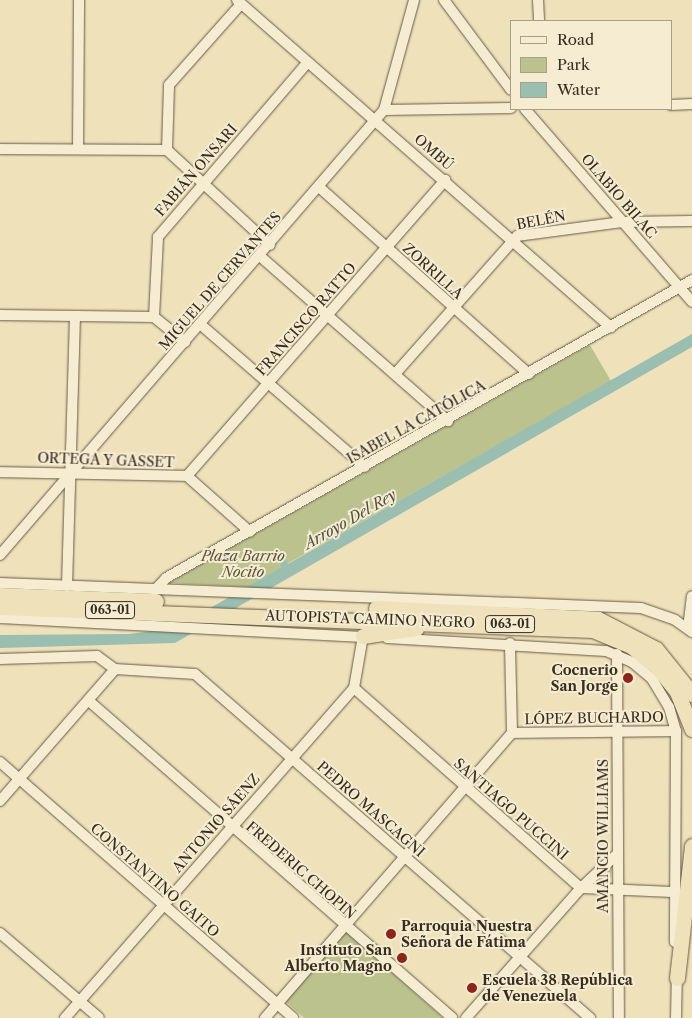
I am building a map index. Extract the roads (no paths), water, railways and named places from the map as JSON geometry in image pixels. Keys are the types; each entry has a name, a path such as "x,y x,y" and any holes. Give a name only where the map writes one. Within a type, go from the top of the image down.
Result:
{"highway":[{"name":"AUTOPISTA CAMINO NEGRO","path":"0,594 35,602"},
{"name":"AUTOPISTA CAMINO NEGRO","path":"0,607 35,602 192,607 280,605 565,614 598,619 656,649 692,694"},
{"name":"AUTOPISTA CAMINO NEGRO","path":"280,605 490,623 574,627 631,646 668,679 692,729"},
{"path":"363,636 375,631 490,623"},
{"path":"677,978 692,846"}],"street":[{"path":"78,149 79,0"},
{"name":"MIGUEL DE CERVANTES","path":"0,555 261,256 384,110 414,0"},
{"path":"444,0 510,89"},
{"path":"538,0 539,20"},
{"path":"166,150 170,85 239,2"},
{"name":"OMBÚ","path":"239,2 611,327"},
{"name":"FABIÁN ONSARI","path":"154,316 156,243 202,182 308,62"},
{"path":"672,105 692,104"},
{"path":"384,110 510,108"},
{"name":"OLABIO BILAC","path":"526,110 622,222 682,286 692,302"},
{"path":"0,149 166,150 270,245"},
{"name":"FRANCISCO RATTO","path":"187,476 445,180"},
{"name":"ZORRILLA","path":"319,187 529,374"},
{"name":"BELÉN","path":"395,374 452,306 512,240 622,222 692,221"},
{"path":"261,256 448,421"},
{"name":"ISABEL LA CATÓLICA","path":"155,590 166,578 448,421 692,280"},
{"path":"0,315 154,316 185,342"},
{"path":"67,586 75,316"},
{"path":"200,324 365,467"},
{"name":"ORTEGA Y GASSET","path":"0,472 71,472 187,476 250,532"},
{"path":"0,583 217,593 280,605 640,608 690,630 692,596"},
{"path":"0,618 228,626 363,636 510,643 617,654 652,679 669,707 676,731 673,892 677,978 676,1018"},
{"path":"354,688 363,636"},
{"path":"265,1018 512,733 510,643"},
{"name":"AMANCIO WILLIAMS","path":"617,654 616,855 618,1018"},
{"path":"0,659 97,656 115,670 0,801"},
{"name":"PEDRO MASCAGNI","path":"115,670 195,674 590,1018"},
{"name":"ANTONIO SÁENZ","path":"65,1018 162,904 354,688"},
{"name":"SANTIAGO PUCCINI","path":"354,688 464,788 581,888"},
{"name":"FREDERIC CHOPIN","path":"89,700 344,926 452,1018"},
{"name":"LÓPEZ BUCHARDO","path":"512,733 676,731"},
{"name":"CONSTANTINO GAITO","path":"0,762 293,1018"},
{"path":"466,1018 581,888 616,855"},
{"path":"581,888 673,892"},
{"path":"0,933 99,1018"}],"water":[{"path":"692,334 692,347 175,643 0,648 0,635 129,634 176,628 281,567 274,554 280,551 288,564"}],"place":[{"name":"Cocnerio San Jorge","path":"628,678"},
{"name":"Parroquia Nuestra Señora de Fátima","path":"391,934"},
{"name":"Instituto San Alberto Magno","path":"402,958"},
{"name":"Escuela 38 República de Venezuela","path":"472,988"}],"water label":[{"name":"Arroyo Del Rey","path":"350,519"}],"park label":[{"name":"Plaza Barrio Nocito","path":"243,564"}]}
